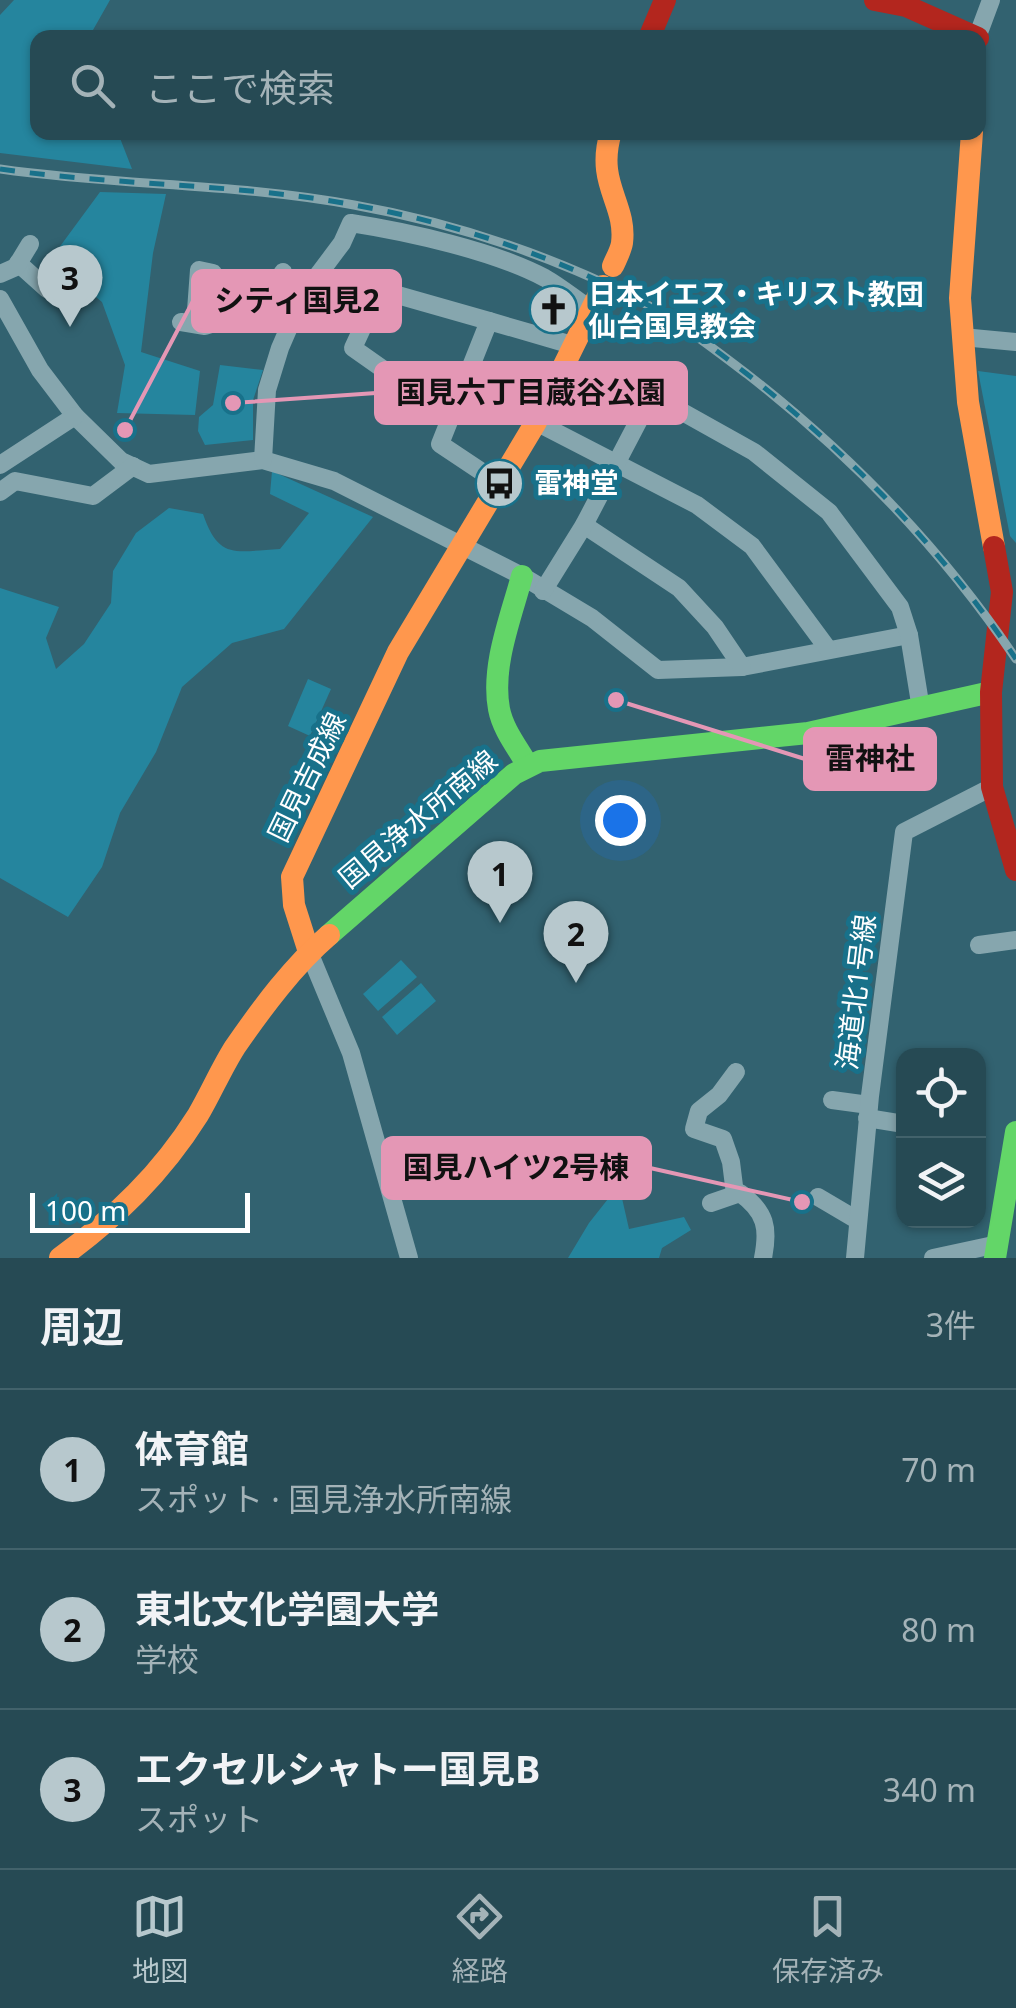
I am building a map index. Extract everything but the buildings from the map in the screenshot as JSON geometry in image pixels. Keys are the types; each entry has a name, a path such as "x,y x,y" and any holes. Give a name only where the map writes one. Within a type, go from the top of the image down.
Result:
{"street":[{"path":"652,30 665,0"},
{"path":"875,0 906,6 964,30"},
{"path":"980,30 991,0"},
{"name":"国見吉成線","path":"309,952 294,905 292,877 398,652 536,422 622,243 605,173 609,140"},
{"path":"971,140 962,247 962,337 968,402 1007,558 992,692 992,787 1016,869"},
{"path":"263,460 267,390 295,312 303,295 342,244 351,223 447,244 515,266 546,279 590,309"},
{"path":"0,274 16,267 30,244"},
{"path":"18,262 47,289"},
{"path":"199,271 188,323 204,326 260,310 282,272"},
{"path":"451,417 353,348 380,290 572,345"},
{"path":"270,294 295,312"},
{"path":"0,299 40,370 75,416 122,461 149,474 263,460 334,480 522,576 592,618 658,670 742,667 910,635"},
{"path":"489,322 440,444 500,484"},
{"path":"962,337 1016,342"},
{"path":"544,591 584,525 652,395 754,452 829,512 900,607 910,635 921,709"},
{"path":"4,455 75,416"},
{"path":"536,422 697,506 752,546 828,649"},
{"path":"0,492 15,481 93,496 133,466"},
{"path":"584,525 678,588 715,627 742,667"},
{"path":"522,576 505,641 498,699 500,713 528,766"},
{"name":"国見浄水所南線","path":"309,952 502,784 528,766 558,756 808,733 992,692"},
{"name":"海道北1号線","path":"855,1258 868,1112 904,832 992,787"},
{"path":"979,946 1016,940"},
{"path":"60,1258 109,1222 150,1180 197,1116 234,1048 309,952 351,1052 410,1258"},
{"path":"735,1194 731,1162 722,1139 694,1129 699,1111 719,1095 736,1072"},
{"path":"832,1100 896,1121"},
{"path":"933,1258 996,1251 1016,1132"},
{"path":"710,1203 740,1193 750,1200 766,1223 764,1258"},
{"path":"818,1197 857,1220"}],"shaded area":[{"path":"14,0 110,0 93,30 30,30 30,140 121,140 132,169 0,153 0,15"},
{"path":"100,192 166,194 153,253 141,352 200,371 195,415 117,413 125,365 102,302 50,260"},
{"path":"220,365 263,370 253,400 253,440 205,445 198,431 199,417 213,405"},
{"path":"978,371 1016,376 1016,543 1010,536"},
{"path":"272,471 373,517 284,629 232,643 182,687 156,752 120,813 102,867 68,917 0,878 0,588 59,607 46,638 56,669 84,644 111,603 113,571 136,533 169,508 203,514 216,540 231,550 280,549 309,513 270,494"},
{"path":"308,679 331,689 310,736 288,726"},
{"path":"401,960 417,977 378,1011 363,994"},
{"path":"421,983 436,1001 397,1035 382,1017"},
{"path":"619,1185 629,1229 684,1217 691,1230 662,1248 659,1258 568,1258 589,1223"}],"railway":[{"path":"0,169 266,192 389,212 528,252 627,294 704,341 823,437 926,542 1016,659"}],"traffic: fast":[{"path":"522,576 503,642 497,693 504,724 528,766"},
{"path":"329,935 514,774 540,761 808,733 991,692"},
{"path":"995,1258 1016,1132"}],"traffic: slow":[{"path":"609,140 607,166 622,229 621,246 613,266"},
{"path":"971,140 960,298 968,402 994,547"},
{"path":"309,952 294,905 292,877 398,652 536,422 603,286"},
{"path":"60,1258 119,1210 169,1156 256,1017 329,935"}],"traffic: jam":[{"path":"652,30 665,0"},
{"path":"875,0 906,6 960,30"},
{"path":"994,547 1002,592 991,692 992,787 1016,870"}],"place":[{"name":"日本イエス・キリスト教団 仙台国見教会","path":"553,310"},
{"name":"エクセルシャトー国見B","path":"70,327"},
{"name":"国見六丁目蔵谷公園","path":"233,403"},
{"name":"シティ国見2","path":"125,430"},
{"name":"雷神堂","path":"499,483"},
{"name":"雷神社","path":"616,700"},
{"name":"体育館","path":"500,923"},
{"name":"東北文化学園大学","path":"576,983"},
{"name":"国見ハイツ2号棟","path":"802,1202"}]}
